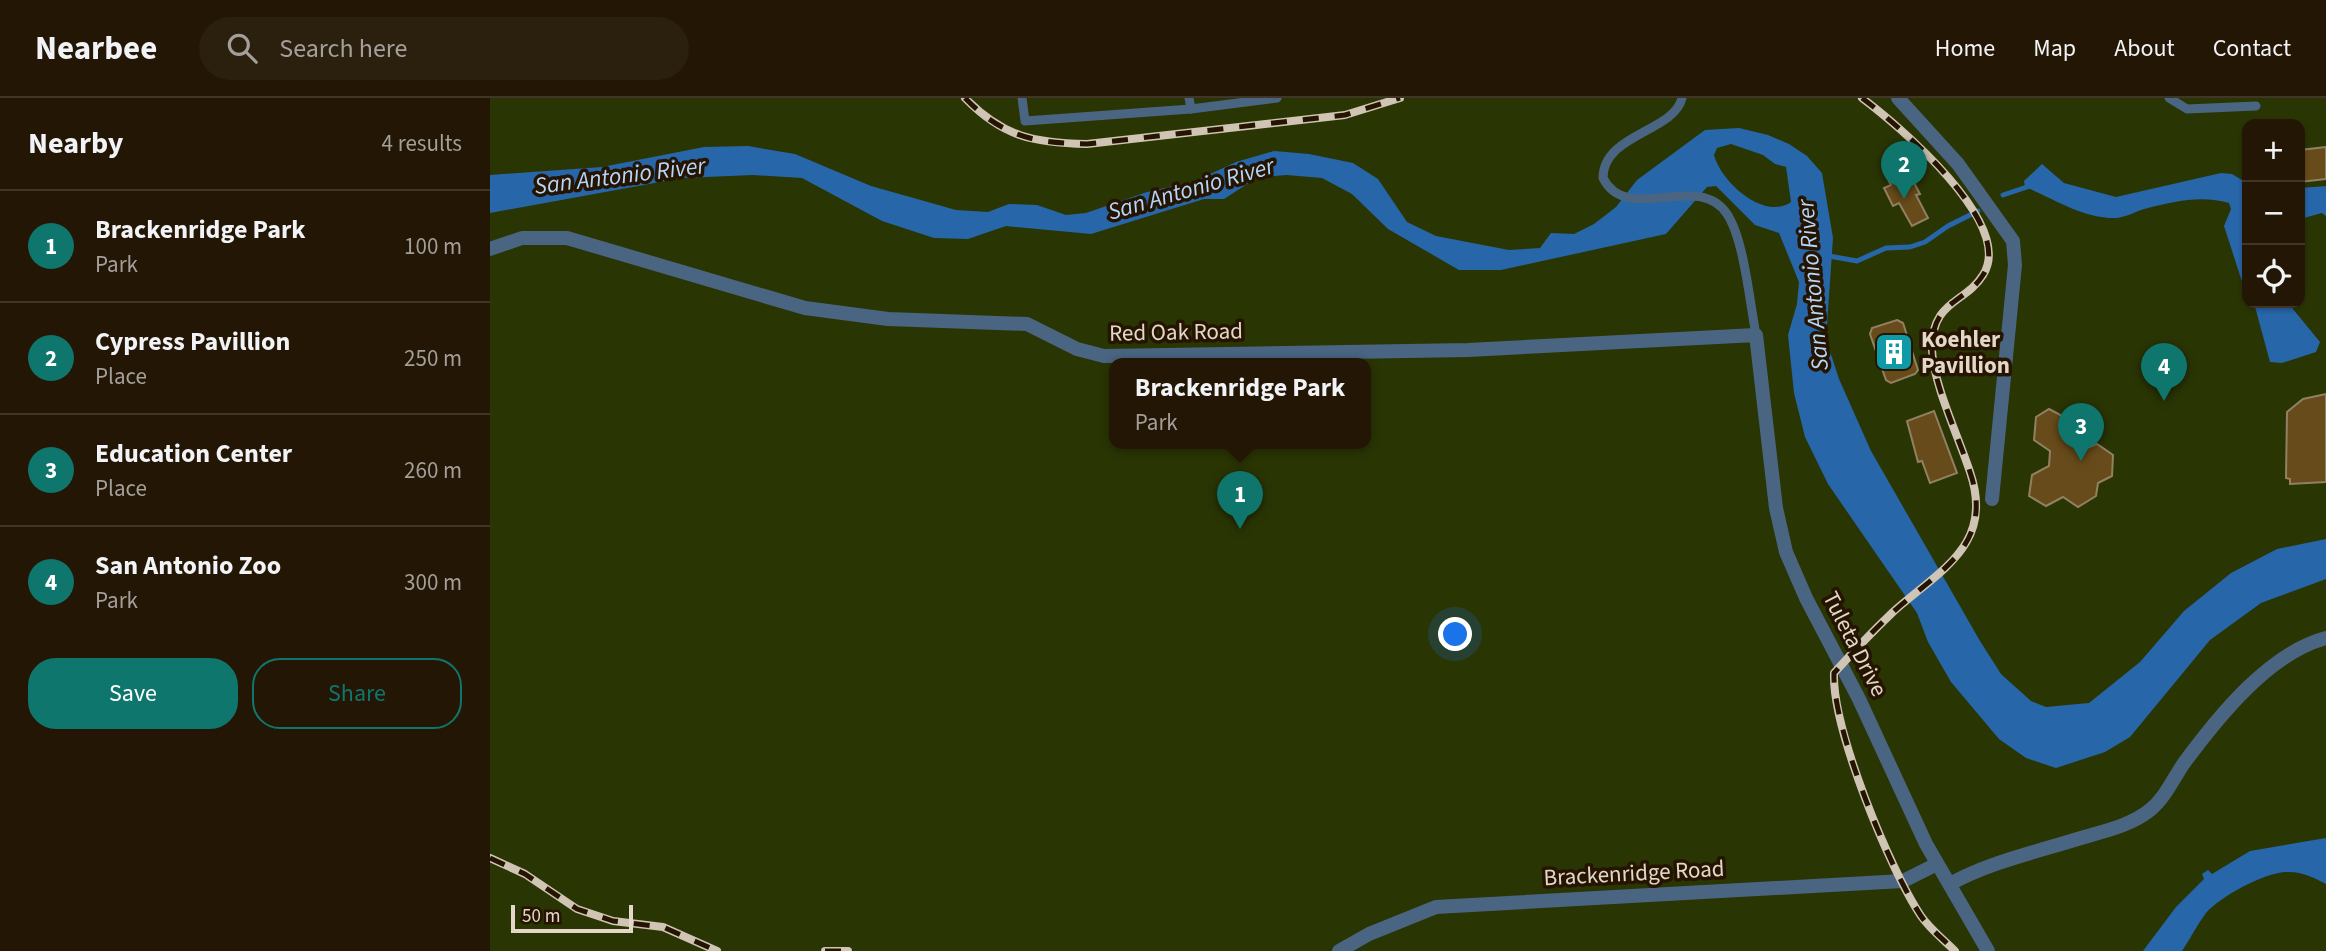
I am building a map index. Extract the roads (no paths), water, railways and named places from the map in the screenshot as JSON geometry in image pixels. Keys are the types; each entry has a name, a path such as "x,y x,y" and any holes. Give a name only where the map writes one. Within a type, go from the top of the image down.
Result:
{"street":[{"path":"1898,98 1958,163 2012,241 2015,265 1992,499"},
{"name":"Red Oak Road","path":"490,249 522,238 567,238 804,308 888,319 1027,324 1077,349 1104,356 1468,350 1756,335"},
{"name":"Tuleta Drive","path":"1756,335 1776,508 1786,552 1937,864 1988,951"},
{"path":"1950,884 1978,870 2117,827 2140,817 2162,798 2191,755 2259,678 2295,649 2326,638"},
{"name":"Brackenridge Road","path":"1339,951 1369,934 1436,907 1903,881 1937,864"}],"lane":[{"path":"1022,98 1024,121 1191,109 1277,98"},
{"path":"1189,98 1191,109"},
{"path":"1682,98 1673,112 1618,148 1606,162 1603,178 1610,190 1624,197 1703,196 1725,211 1735,231 1756,335"},
{"path":"2169,98 2188,109 2256,106"}],"water":[{"name":"San Antonio River","path":"1739,128 1768,135 1807,156 1822,173 1833,238 1826,339 1839,379 1871,451 1980,641 2001,674 2031,701 2046,707 2089,703 2140,662 2184,611 2231,573 2277,549 2326,539 2326,579 2261,603 2210,640 2130,737 2105,752 2056,768 2026,758 1999,739 1951,682 1928,642 1917,613 1828,484 1805,437 1794,393 1788,335 1797,304 1799,282 1779,233 1755,225 1716,186 1707,187 1666,234 1501,270 1459,270 1388,229 1352,194 1322,178 1287,175 1258,177 1224,199 1204,199 1091,234 1006,226 968,239 934,238 882,221 802,178 753,175 682,178 490,213 490,175 602,167 704,147 748,146 795,154 871,186 956,210 988,212 1009,204 1037,205 1066,215 1086,213 1147,192 1195,181 1236,162 1274,151 1309,154 1353,163 1378,179 1407,222 1436,236 1509,250 1540,248 1551,233 1574,234 1594,224 1616,207 1637,180 1705,130","holes":["1731,144 1763,155 1775,164 1786,167 1791,202 1780,207 1769,206 1745,196 1725,176 1714,155 1717,148"]},
{"path":"2042,164 2064,183 2116,197 2221,173 2232,174 2242,180 2242,282 2224,226 2231,209 2229,203 2209,199 2189,200 2148,208 2117,218 2105,217 2070,207 2025,187 2024,181"},
{"path":"2326,186 2326,216 2322,213 2305,218 2305,188"},
{"path":"2255,308 2292,308 2320,342 2316,352 2282,363 2270,362"},
{"path":"2326,838 2326,884 2294,872 2269,875 2244,886 2212,907 2182,951 2143,951 2176,907 2204,879 2202,874 2208,870 2212,874 2250,851"}],"waterway":[{"path":"2003,195 2030,186"},
{"name":"San Antonio River","path":"1829,256 1857,261 1886,248 1910,247 1925,242 1948,226 1978,211"}],"railway":[{"path":"965,98 993,122 1020,135 1051,142 1087,144 1345,115 1400,98"},
{"path":"1862,98 1925,152 1948,178 1969,204 1983,230 1989,254 1983,275 1943,312 1933,334 1933,363 1976,497 1975,519 1969,537 1945,568 1893,612 1834,673 1842,727 1879,833 1921,916 1955,951"},
{"path":"490,858 525,874 577,909 613,921 663,927 717,951"},
{"path":"825,951 848,951"}],"place":[{"name":"Cypress Pavillion","path":"1904,199"},
{"name":"Koehler Pavillion","path":"1894,352"},
{"name":"San Antonio Zoo","path":"2164,401"},
{"name":"Education Center","path":"2081,461"},
{"name":"Brackenridge Park","path":"1240,529"}]}
